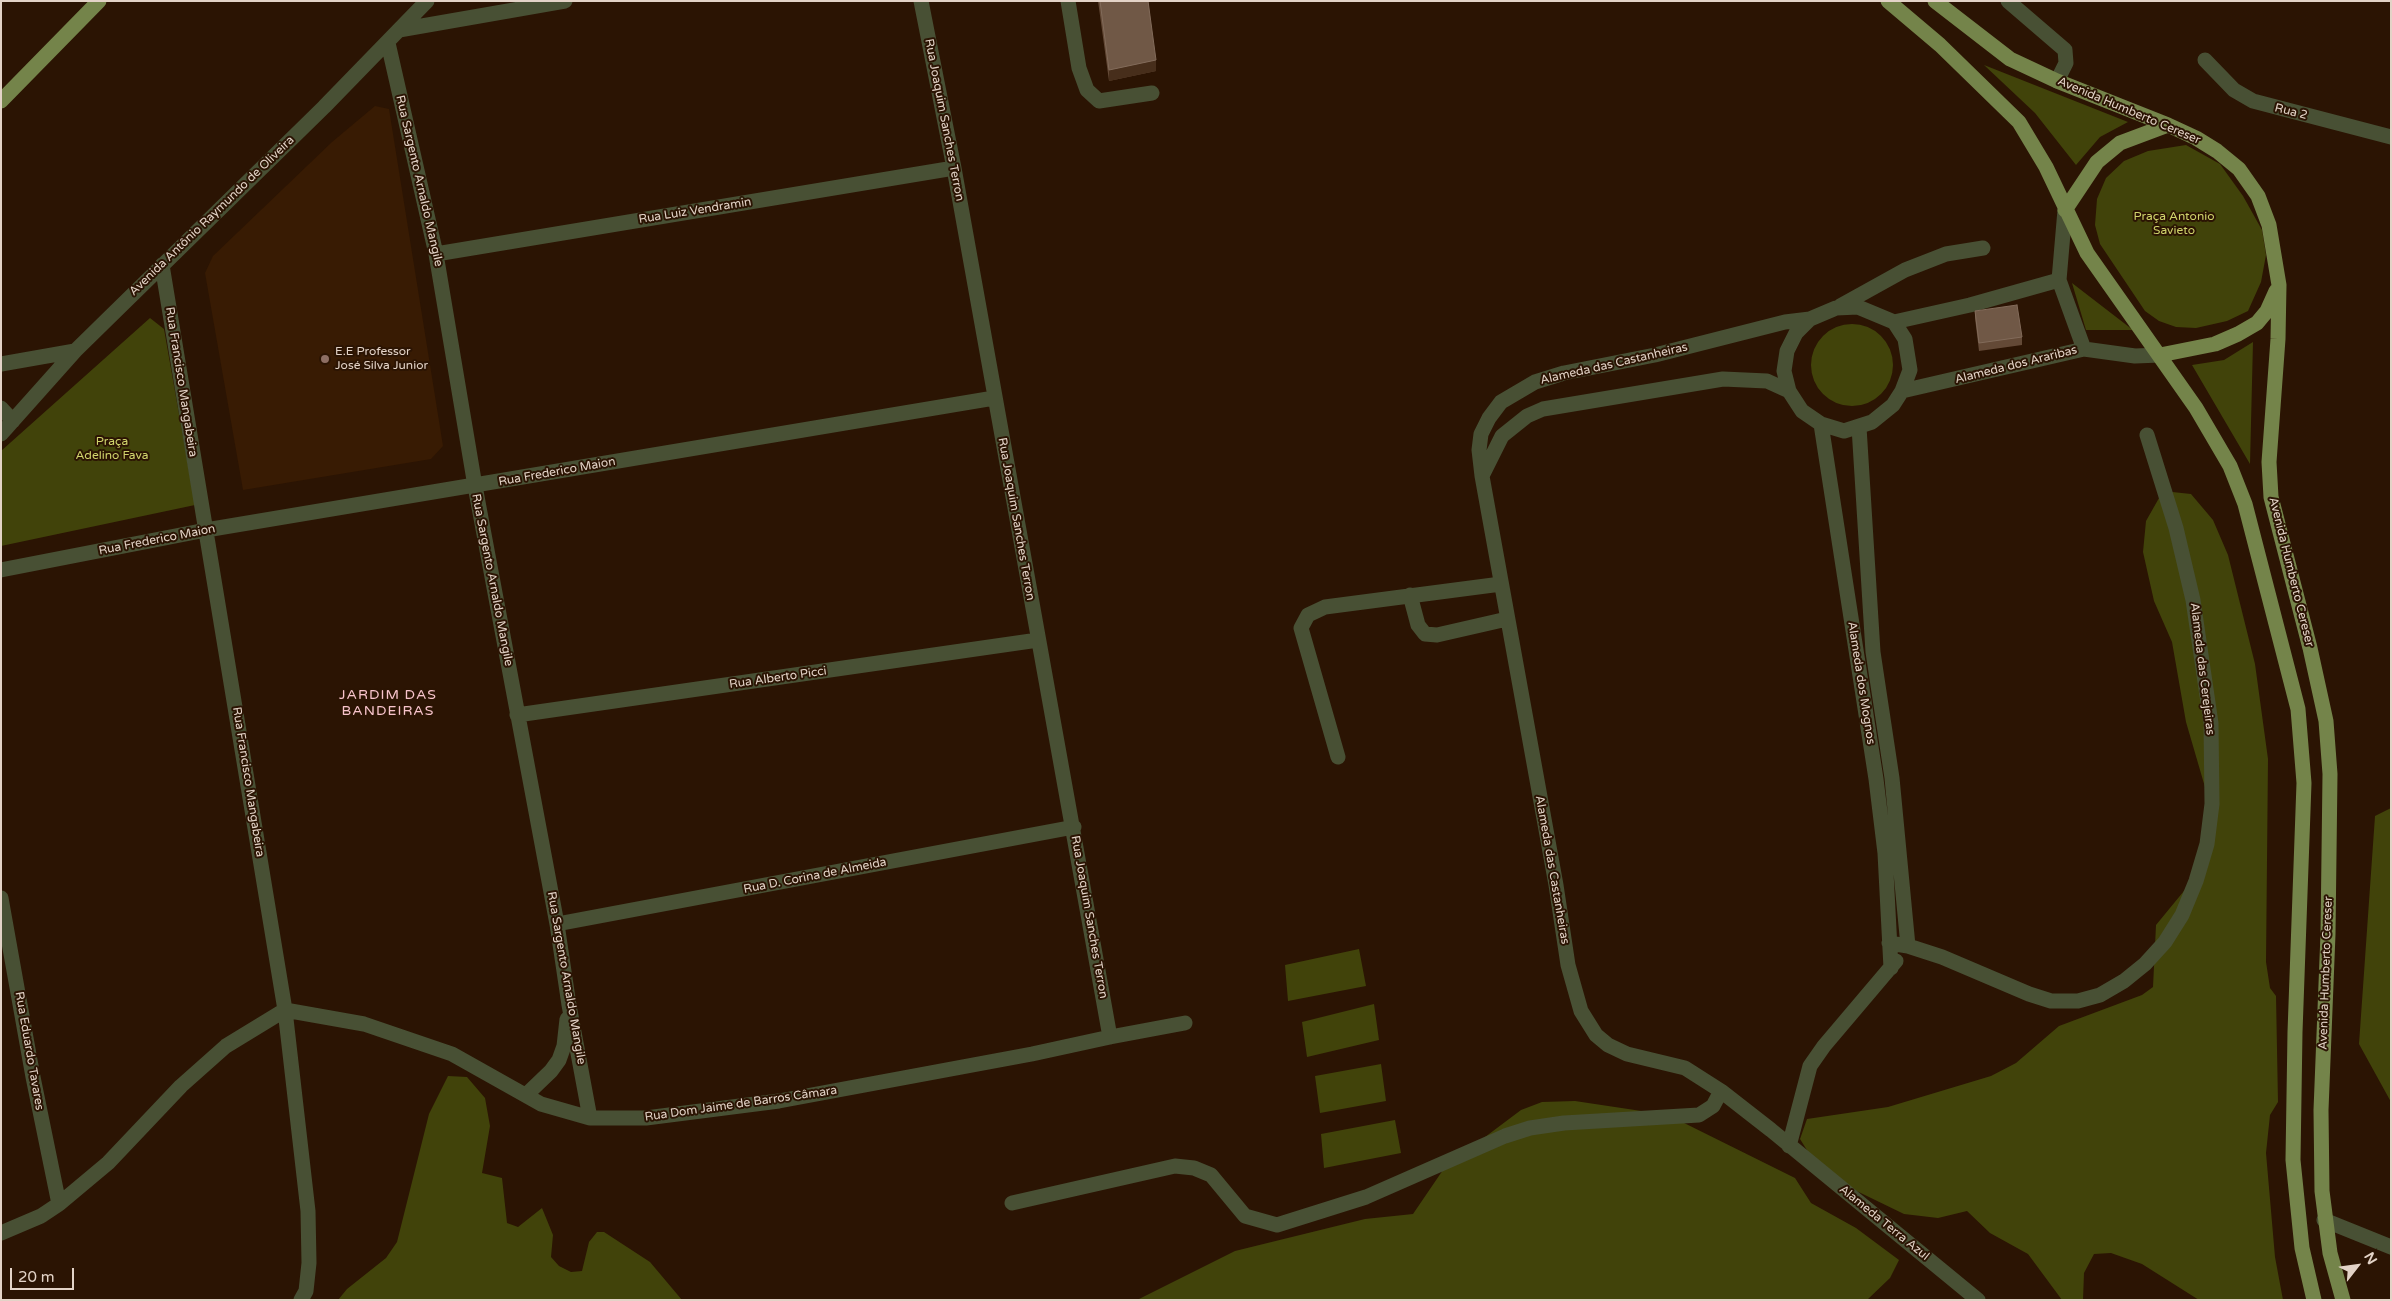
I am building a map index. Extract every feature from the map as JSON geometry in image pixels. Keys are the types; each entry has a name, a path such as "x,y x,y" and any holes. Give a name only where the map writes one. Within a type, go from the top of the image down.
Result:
{"main road":[{"path":"1,101 99,1"},
{"path":"1888,1 1940,45 2019,122 2046,167 2065,210 2088,253 2196,408 2230,466 2242,496 2258,549 2298,709 2304,783 2295,1032 2293,1160 2302,1248 2314,1300"},
{"name":"Avenida Humberto Cereser","path":"1935,1 2010,59 2057,81 2168,125 2196,138 2217,151 2239,169 2253,189 2269,226 2279,285 2278,339 2269,462 2271,497 2324,712 2330,774 2328,934 2320,1110 2324,1220 2330,1253 2343,1300"},
{"path":"2065,210 2097,162 2120,143 2168,125"},
{"path":"2160,355 2215,344 2257,322 2267,311 2279,285"}],"street":[{"name":"Avenida Antônio Raymundo de Oliveira","path":"1,434 75,351 388,43 428,1"},
{"path":"399,30 565,1"},
{"name":"Rua Joaquim Sanches Terron","path":"921,1 954,168 1038,640 1074,827 1110,1037"},
{"path":"1068,1 1079,68 1087,90 1099,101 1152,93"},
{"path":"2008,1 2066,50 2066,63 2057,81"},
{"name":"Rua Sargento Arnaldo Mangile","path":"388,43 436,254 474,486 557,924 569,1005 590,1118"},
{"name":"Rua 2","path":"2205,60 2234,90 2253,101 2391,137"},
{"name":"Rua Luiz Vendramin","path":"436,254 954,168"},
{"path":"2065,210 2059,280 2084,348"},
{"path":"1894,322 1905,340 1910,370 1902,392 1894,405 1884,414 1858,427 1844,431 1822,424 1802,411 1789,391 1784,371 1787,351 1796,333 1810,319 1836,308 1905,270 1946,254 1983,248"},
{"name":"Rua Francisco Mangabeira","path":"162,265 285,1010 308,1211 309,1263 306,1291 301,1300"},
{"path":"1836,308 1858,307 1894,322 1970,305 2059,280"},
{"name":"Alameda das Castanheiras","path":"1790,1146 1721,1091 1685,1068 1627,1054 1608,1045 1596,1035 1581,1011 1568,964 1479,450 1481,434 1489,418 1501,402 1535,382 1564,373 1655,355 1785,322 1810,319"},
{"name":"Alameda dos Araribas","path":"1902,392 2084,348 2135,356 2160,355"},
{"path":"1,364 75,351"},
{"path":"1482,476 1502,436 1527,416 1543,409 1723,379 1767,381 1789,391"},
{"name":"Rua Frederico Maion","path":"1,570 206,530 994,398"},
{"path":"1,408 14,421"},
{"name":"Alameda dos Mognos","path":"1822,424 1876,780 1884,853 1890,968"},
{"name":"Alameda dos Mognos","path":"1858,427 1873,652 1892,778 1908,946"},
{"name":"Alameda das Cerejeiras","path":"1889,942 1908,946 1942,958 2050,1001 2078,1001 2100,995 2124,981 2145,964 2165,942 2182,915 2196,881 2207,844 2212,804 2211,723 2193,600 2176,528 2147,435"},
{"path":"1338,758 1301,628 1308,615 1325,607 1501,584"},
{"path":"1410,596 1418,625 1425,634 1437,635 1508,619"},
{"name":"Rua Alberto Picci","path":"517,715 1038,640"},
{"name":"Rua D. Corina de Almeida","path":"557,924 1074,827"},
{"name":"Rua Eduardo Tavares","path":"1,898 33,1077 59,1204"},
{"path":"1790,1146 1810,1066 1824,1046 1908,946"},
{"path":"526,1095 542,1081 559,1060 564,1046 569,1005"},
{"path":"1,1233 27,1223 59,1204 108,1163 181,1086 226,1046 285,1010"},
{"name":"Rua Dom Jaime de Barros Câmara","path":"285,1010 364,1024 452,1054 555,1109 590,1118 646,1118 779,1100 1032,1054 1186,1023"},
{"path":"1012,1203 1175,1166 1194,1168 1211,1175 1245,1216 1277,1225 1366,1196 1505,1136 1530,1128 1574,1122 1698,1116 1713,1106 1721,1091"},
{"name":"Alameda Terra Azul","path":"1790,1146 1978,1300"},
{"path":"2324,1220 2391,1247"}],"shaded area":[{"name":"E.E Professor José Silva Junior","path":"375,106 389,109 443,446 431,459 243,490 205,273 213,256 332,142"}],"green space":[{"path":"1984,65 2128,122 2100,137 2076,165 2035,113"},
{"name":"Praça Antonio Savieto","path":"2186,145 2220,164 2243,196 2262,230 2266,255 2261,282 2248,311 2227,321 2196,328 2176,327 2159,321 2145,311 2100,244 2095,225 2097,199 2106,178 2124,161 2148,151"},
{"path":"2072,283 2133,330 2086,330"},
{"name":"Praça Adelino Fava","path":"150,318 164,329 195,505 1,546 1,451"},
{"path":"1852,324 1868,327 1881,336 1890,349 1893,365 1890,381 1881,394 1868,403 1852,406 1836,403 1823,394 1814,381 1811,365 1814,349 1823,336 1836,327"},
{"path":"2253,342 2250,464 2192,365 2224,360"},
{"path":"2163,491 2191,494 2213,520 2228,555 2255,664 2268,759 2266,962 2270,988 2276,996 2278,1102 2270,1115 2266,1153 2275,1257 2283,1300 2199,1300 2142,1264 2111,1253 2094,1254 2084,1273 2083,1300 2062,1300 2028,1254 1990,1233 1967,1211 1938,1218 1904,1214 1836,1181 1815,1163 1800,1139 1807,1119 1888,1107 1991,1076 2016,1063 2059,1026 2142,995 2153,987 2156,925 2202,869 2207,794 2186,722 2172,642 2154,601 2143,552 2146,521"},
{"path":"2391,808 2391,1102 2359,1044 2375,816"},
{"path":"1359,949 1366,986 1288,1001 1285,965"},
{"path":"1374,1004 1379,1040 1307,1057 1302,1022"},
{"path":"1381,1064 1386,1101 1320,1113 1315,1076"},
{"path":"448,1076 467,1077 485,1098 490,1126 482,1173 502,1178 507,1223 518,1227 542,1208 553,1235 551,1257 559,1266 571,1272 582,1271 589,1242 597,1232 604,1232 650,1262 682,1300 338,1300 347,1289 386,1258 397,1242 429,1114"},
{"path":"1575,1101 1668,1115 1795,1178 1811,1203 1856,1228 1899,1260 1890,1278 1867,1300 1137,1300 1235,1251 1365,1219 1413,1214 1445,1167 1521,1110 1542,1102"},
{"path":"1395,1120 1401,1153 1324,1168 1321,1134"}],"building":[{"path":"1100,1 1148,1 1156,60 1109,70"},
{"path":"2017,305 2022,337 1979,343 1975,311"}],"place":[{"name":"E.E Professor José Silva Junior","path":"325,359"}],"district":[{"name":"JARDIM DAS BANDEIRAS","path":"388,704"}]}
